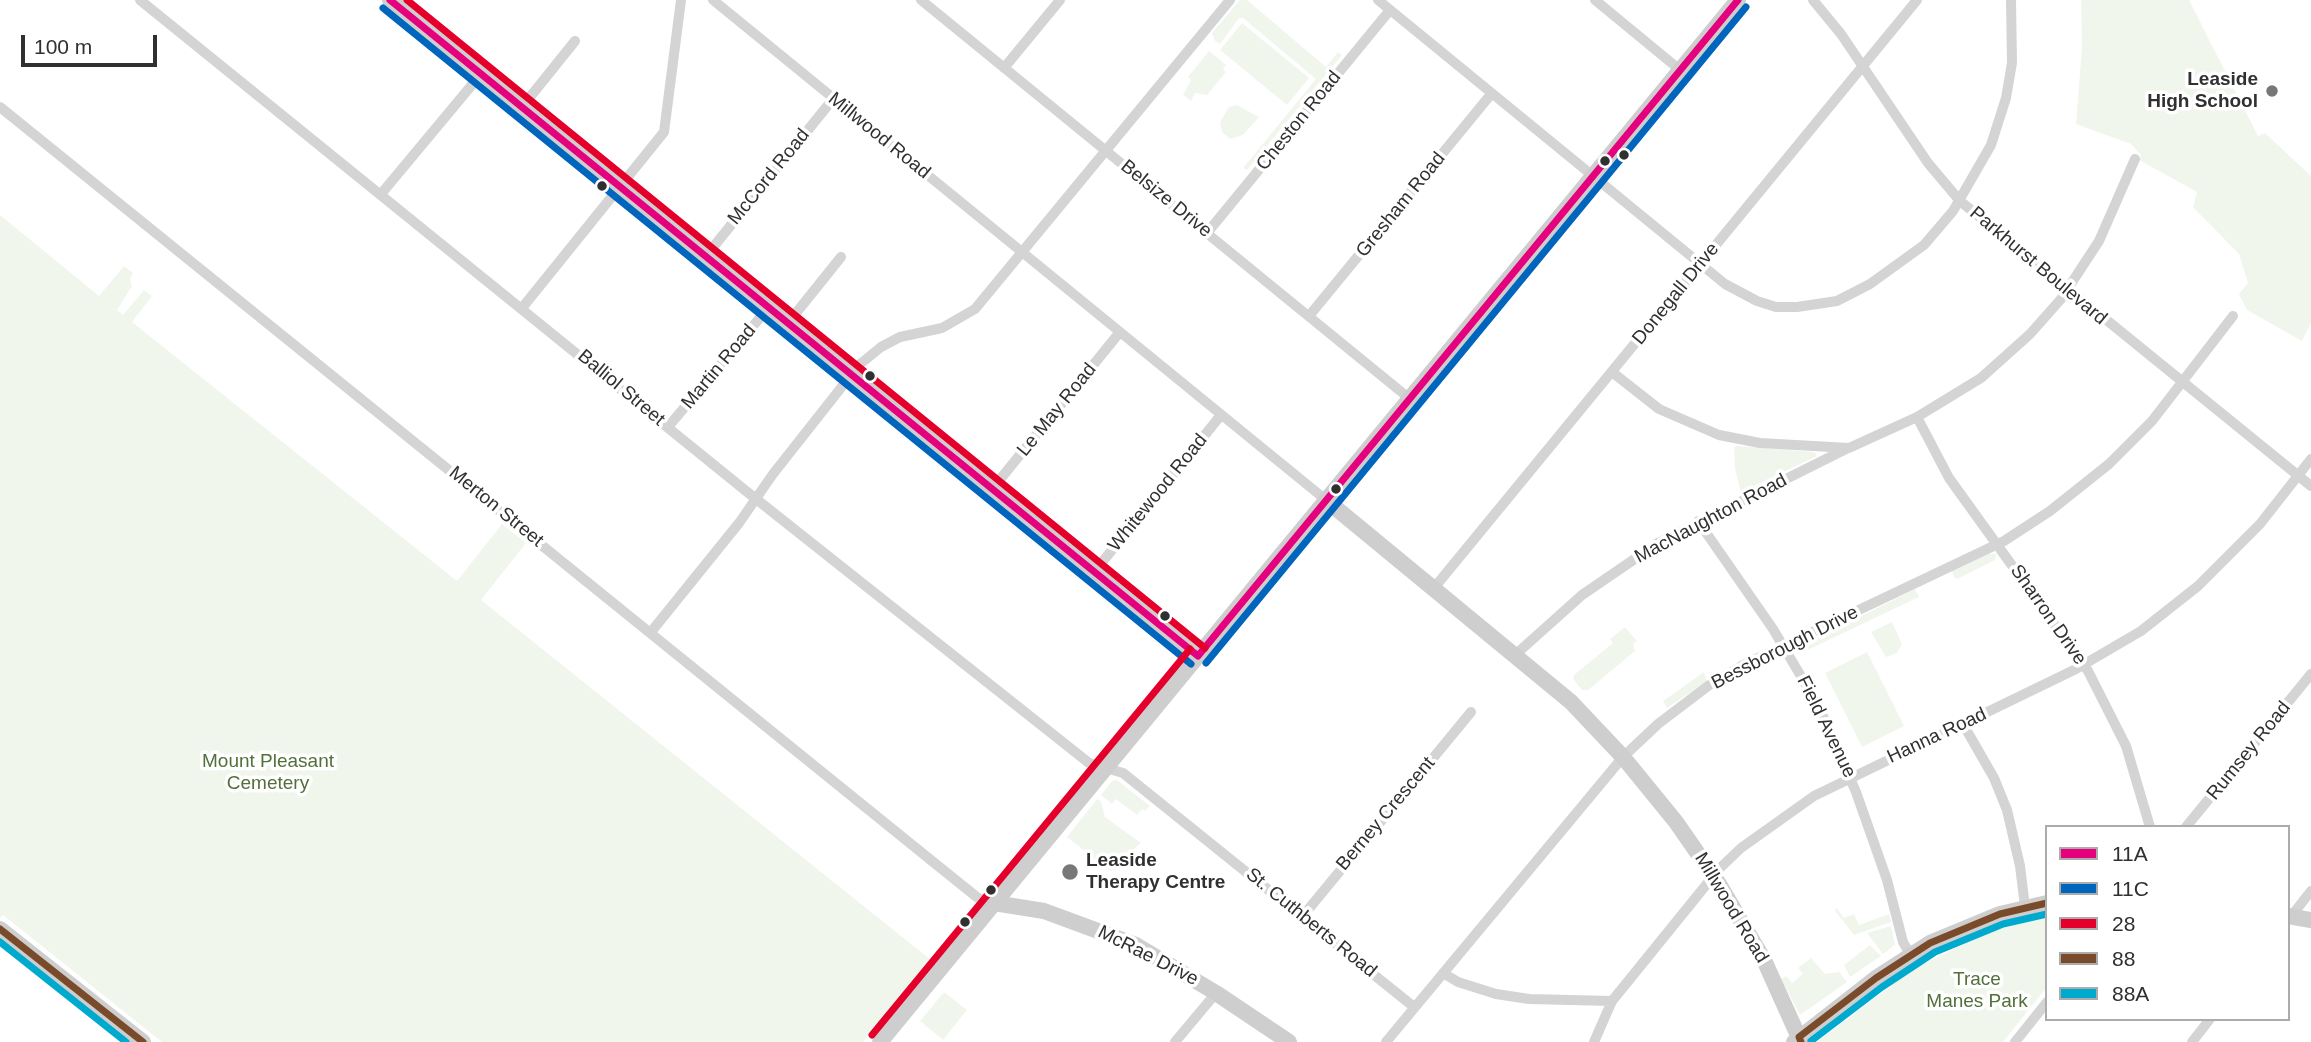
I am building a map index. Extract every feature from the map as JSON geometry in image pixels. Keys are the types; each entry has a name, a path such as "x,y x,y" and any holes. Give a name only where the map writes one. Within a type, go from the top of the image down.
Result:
{"street":[{"name":"Balliol Street","path":"140,0 756,498 1089,763 1106,768"},
{"path":"390,0 1198,656"},
{"path":"522,308 659,140 667,124 681,0"},
{"name":"Millwood Road","path":"713,0 1571,702 1623,757 1676,822 1714,876 1764,960 1798,1040"},
{"name":"Belsize Drive","path":"921,0 1410,399"},
{"path":"1004,68 1060,0"},
{"path":"651,632 850,374 881,347 900,337 942,328 965,316 985,299 1230,0"},
{"path":"1378,0 1725,284 1757,301 1776,307 1828,303 1851,295 1908,258 1932,236 1959,201 1991,145 2006,98 2012,63 2011,0"},
{"path":"1595,0 1680,69"},
{"path":"880,1042 1738,0"},
{"name":"Parkhurst Boulevard","path":"1813,0 1863,67 1928,163 1959,201 2311,486"},
{"name":"Donegall Drive","path":"1434,588 1917,0"},
{"name":"Cheston Road","path":"1208,233 1390,10"},
{"path":"522,107 575,41"},
{"path":"381,194 481,74"},
{"name":"Gresham Road","path":"1309,316 1492,93"},
{"name":"McCord Road","path":"706,256 833,99"},
{"name":"Merton Street","path":"0,107 978,898 994,903"},
{"name":"MacNaughton Road","path":"1515,655 1559,614 1610,575 1698,522 1917,417 1981,378 2007,357 2067,291 2099,241 2135,159"},
{"path":"788,323 841,257"},
{"name":"Martin Road","path":"668,427 769,307"},
{"name":"Bessborough Drive","path":"1386,1042 1623,757 1708,686 1784,646 1996,544 2050,511 2109,464 2152,421 2233,316"},
{"name":"Le May Road","path":"993,488 1120,332"},
{"path":"1612,372 1672,417 1719,435 1760,443 1849,448"},
{"name":"Whitewood Road","path":"1095,571 1221,415"},
{"name":"Sharron Drive","path":"1917,417 1949,478 2084,665 2126,746 2149,825"},
{"name":"Hanna Road","path":"1594,1042 1612,1001 1714,876 1767,827 1814,796 1850,777 2084,665 2141,631 2198,586 2260,524 2311,459"},
{"name":"Field Avenue","path":"1698,522 1784,646 1818,705 1850,777 1887,880 1903,942 1910,954"},
{"name":"Rumsey Road","path":"2188,825 2311,674"},
{"name":"Berney Crescent","path":"1302,916 1471,712"},
{"path":"1963,724 1994,778 2007,810 2020,866 2025,908"},
{"name":"St. Cuthberts Road","path":"1106,768 1123,773 1414,1007"},
{"path":"2290,916 2311,891"},
{"name":"McRae Drive","path":"994,903 1044,911 1136,945 1216,993 1289,1042"},
{"path":"1798,1040 1910,954 1952,933 2045,903"},
{"path":"2290,917 2311,920"},
{"path":"0,929 143,1042"},
{"path":"0,938 132,1042"},
{"path":"1443,973 1458,982 1496,994 1529,999 1612,1001"},
{"path":"1175,1042 1216,993"},
{"path":"2015,1042 2045,1004"},
{"path":"2198,1040 2209,1021"}],"green space":[{"path":"1240,0 1247,0 1326,67 1338,52 1342,55 1247,170 1243,168 1316,79 1243,18 1239,18 1220,44 1215,41 1212,33"},
{"path":"2081,0 2189,0 2258,136 2265,133 2311,176 2311,323 2302,341 2247,310 2239,294 2248,283 2239,254 2193,207 2197,192 2139,160 2141,155 2131,144 2076,124 2082,47"},
{"path":"1242,23 1309,78 1287,105 1220,50"},
{"path":"1209,51 1226,65 1223,69 1226,72 1207,95 1195,93 1191,101 1183,95 1191,80 1188,77"},
{"path":"1237,105 1259,117 1243,135 1230,139 1222,132 1220,122 1229,107"},
{"name":"Mount Pleasant Cemetery","path":"0,215 99,296 124,266 133,273 130,279 132,286 117,310 123,315 144,290 152,296 132,322 457,581 502,524 526,543 481,600 931,960 863,1042 162,1042 3,915 0,918"},
{"path":"1734,447 1814,452 1817,456 1741,492 1735,469"},
{"path":"1987,554 1996,554 1995,560 1957,579 1954,577 1952,571"},
{"path":"1915,589 1919,597 1801,653 1798,648"},
{"path":"1892,622 1902,644 1897,653 1886,657 1871,632"},
{"path":"1625,627 1637,641 1633,644 1635,651 1588,690 1582,690 1573,679 1574,675 1613,643 1610,639"},
{"path":"1867,652 1904,726 1862,747 1825,673"},
{"path":"1704,672 1707,681 1667,708 1663,701"},
{"path":"1117,780 1150,806 1137,815 1116,799 1112,804 1101,795 1112,781"},
{"path":"1097,799 1101,801 1105,817 1141,843 1127,855 1134,868 1130,866 1110,871 1067,837"},
{"path":"1836,907 1844,918 1854,914 1859,925 1889,914 1891,922 1854,935 1835,911"},
{"name":"Trace Manes Park","path":"2045,917 2045,990 2003,1042 1817,1042 1916,967 1995,930"},
{"path":"1891,926 1895,945 1883,954 1867,933"},
{"path":"1870,945 1881,956 1850,977 1844,965"},
{"path":"1811,958 1825,974 1839,972 1847,982 1800,1015 1781,979 1786,976 1792,983 1803,974 1798,968"},
{"path":"944,992 967,1010 943,1040 920,1021"}],"transit line":[{"name":"11A","path":"390,0 1198,656"},
{"name":"28","path":"407,0 1205,648"},
{"name":"11A","path":"1198,656 1738,0"},
{"name":"11C","path":"1206,663 1746,7"},
{"name":"11C","path":"383,8 1191,664"},
{"name":"28","path":"872,1035 1190,649"},
{"name":"88","path":"1801,1042 1799,1037 1876,978 1930,943 2000,914 2045,903"},
{"name":"88A","path":"1811,1041 1882,987 1935,952 2003,924 2045,914"},
{"name":"88","path":"0,929 143,1042"},
{"name":"88A","path":"0,942 126,1042"}],"place":[{"name":"Leaside High School","path":"2272,91"},
{"name":"Leaside Therapy Centre","path":"1070,872"}]}
